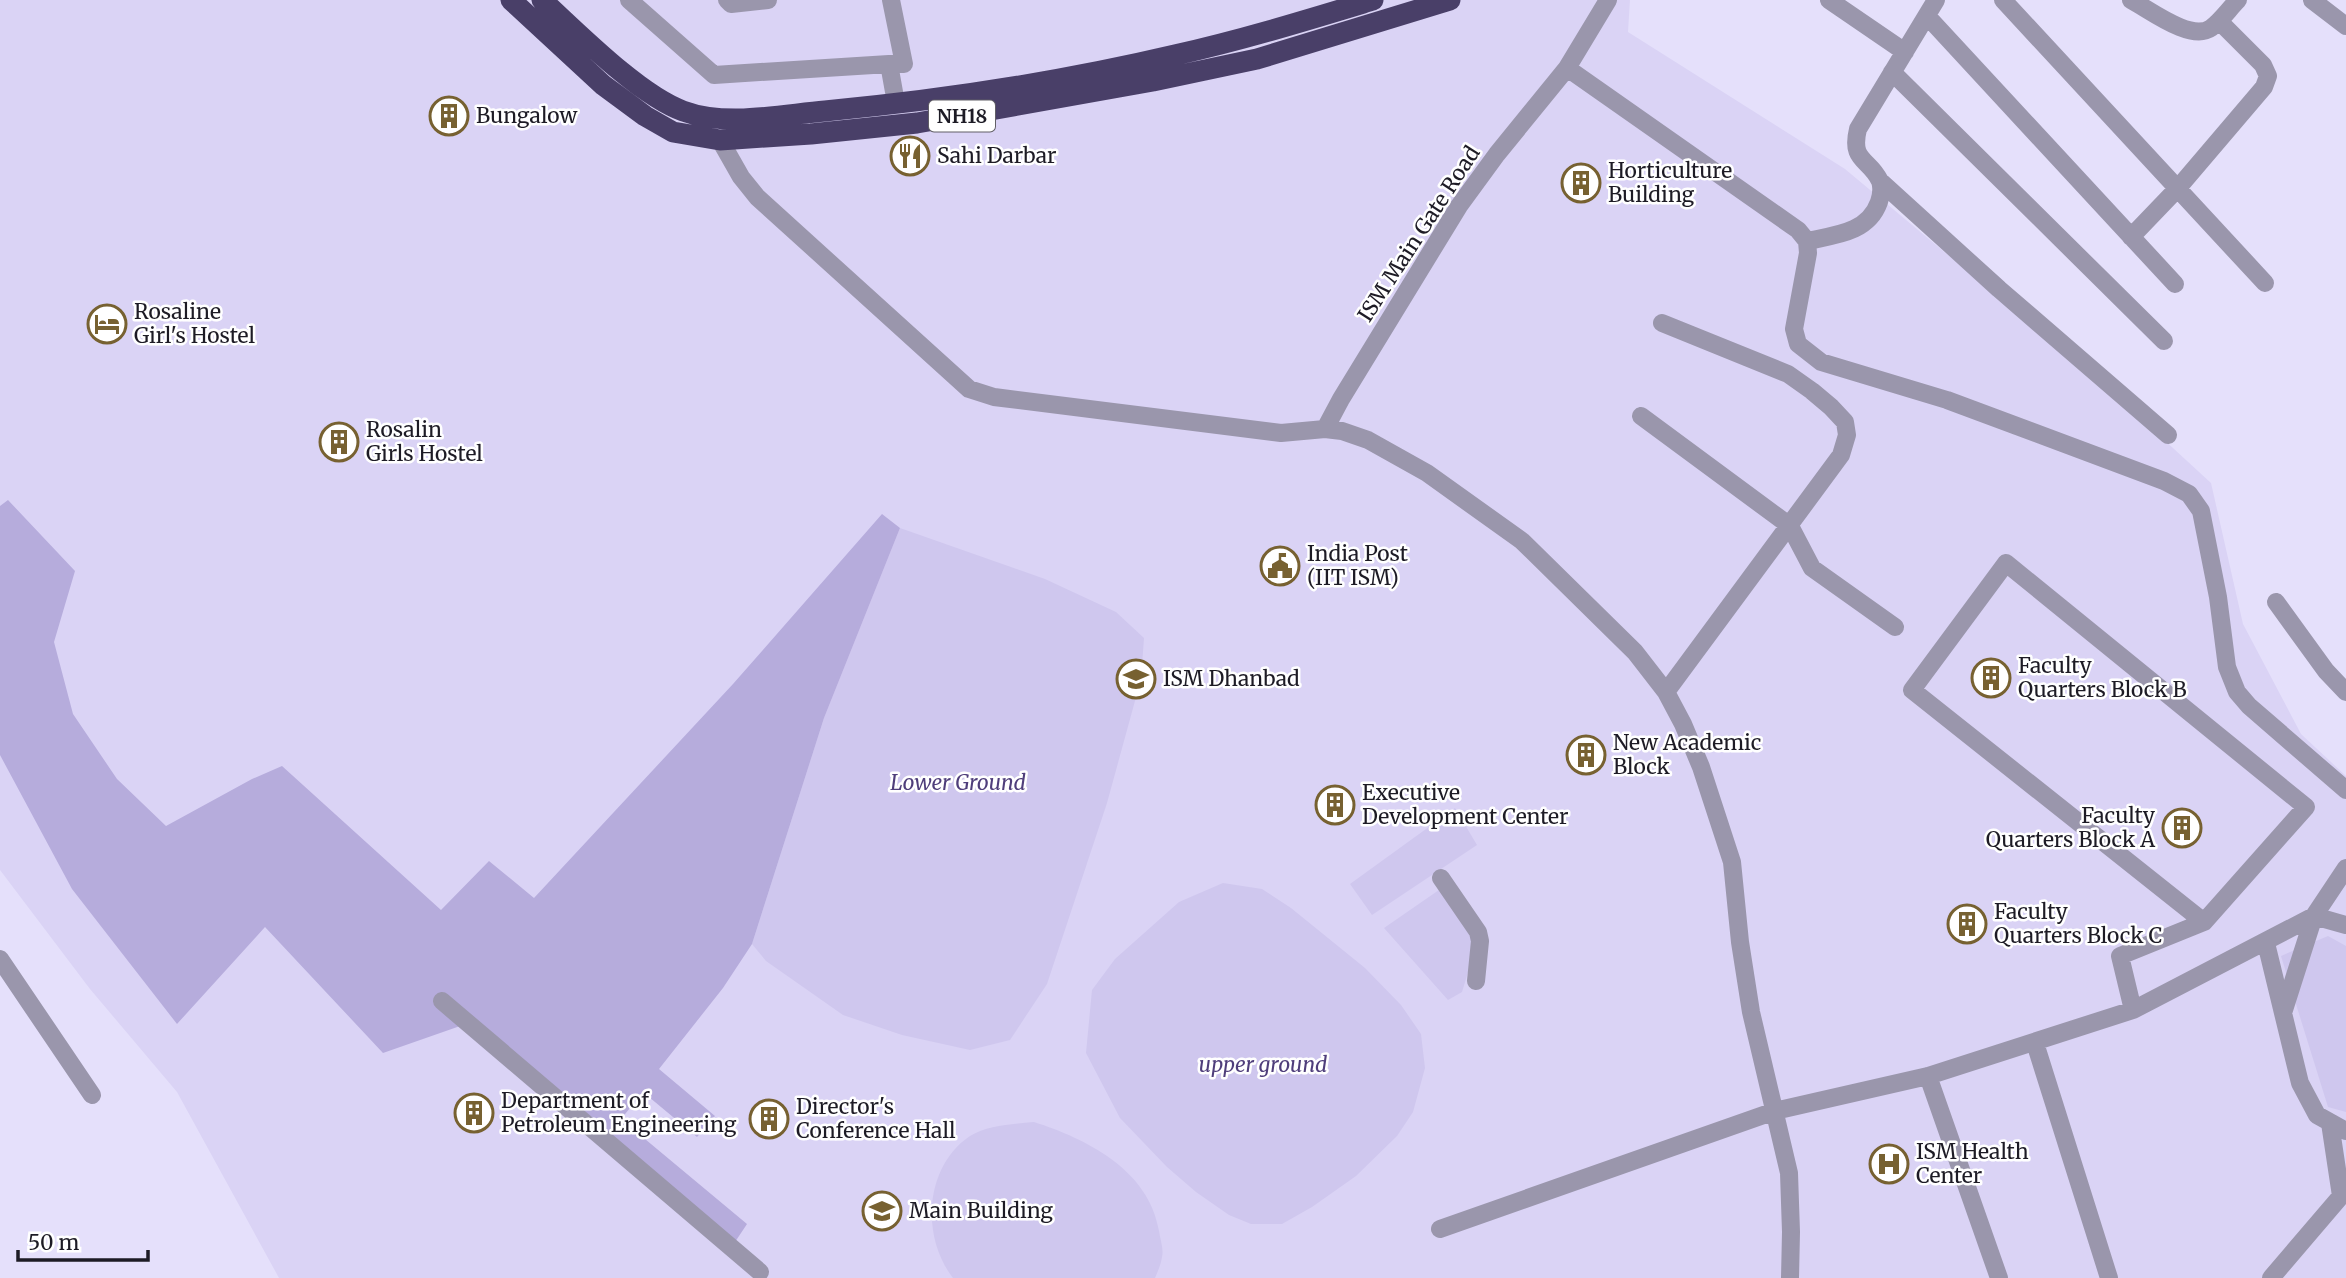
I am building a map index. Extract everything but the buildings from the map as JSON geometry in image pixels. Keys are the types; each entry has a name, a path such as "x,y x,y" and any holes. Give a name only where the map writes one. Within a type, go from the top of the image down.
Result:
{"highway":[{"name":"NH18","path":"510,0 603,85 645,116 673,132 720,140 917,123 1153,81 1257,59 1450,0"},
{"name":"NH18","path":"542,0 649,92 684,112 708,117 738,118 896,103 1061,78 1173,56 1373,0"}],"street":[{"path":"629,0 715,75 904,64 891,0"},
{"path":"727,0 731,4 768,0"},
{"name":"ISM Main Gate Road","path":"1325,429 1341,398 1459,206 1497,154 1567,68 1608,0"},
{"path":"1829,0 1905,52"},
{"path":"1936,0 1858,129 1855,141 1859,156 1880,181 1999,289 2168,435"},
{"path":"2003,0 2265,283"},
{"path":"2131,0 2187,31 2200,33 2210,29 2238,0"},
{"path":"2312,0 2346,26"},
{"path":"1927,16 2175,284"},
{"path":"2131,237 2178,188 2264,87 2268,76 2263,65 2219,21"},
{"path":"889,64 896,103"},
{"path":"1567,68 1798,230 1807,241 1808,253 1794,329 1798,344 1821,362 1947,400 2164,481 2189,494 2201,511 2218,597 2227,667 2237,692 2249,706 2346,790"},
{"path":"1892,72 2164,341"},
{"path":"720,140 741,177 757,197 969,389 994,397 1281,433 1325,429 1342,431 1367,440 1427,472 1522,541 1635,652 1666,692 1683,724 1701,767 1732,862 1740,942 1751,1012 1789,1172 1790,1278"},
{"path":"1807,241 1847,233 1863,225 1876,210 1881,195 1880,181"},
{"path":"1662,323 1788,374 1831,407 1845,422 1847,435 1841,455 1666,692"},
{"path":"1641,416 1790,526 1812,568 1895,627"},
{"path":"2133,1010 2120,956 2204,922 2306,807 2006,563 1912,690 2204,922"},
{"path":"2276,602 2326,671 2346,692"},
{"path":"2283,1013 2314,916 2346,868"},
{"path":"1441,878 1478,932 1480,941 1476,981"},
{"path":"1440,1229 1775,1111 1928,1076 2133,1010 2314,916 2346,925"},
{"path":"2266,943 2300,1083 2317,1115 2338,1127 2341,1196 2271,1278"},
{"path":"0,959 92,1095"},
{"path":"442,1001 760,1272"},
{"path":"2035,1043 2109,1278"},
{"path":"1928,1076 1999,1278"}],"shaded area":[{"name":"ISM Dhanbad","path":"0,0 1630,0 1628,32 1845,169 1960,265 2036,322 2211,483 2243,624 2301,734 2346,776 2346,1278 279,1278 177,1092 90,989 0,870"},
{"path":"8,500 75,571 54,642 73,714 117,779 166,826 252,779 282,766 441,910 489,861 534,898 733,684 882,514 900,528 824,718 752,944 723,988 659,1069 715,1116 697,1137 643,1092 621,1119 747,1224 733,1245 463,1025 383,1053 265,927 177,1024 72,889 0,755 0,506"}],"green space":[{"name":"Lower Ground","path":"900,528 1045,579 1116,612 1144,638 1141,679 1107,803 1047,984 1010,1040 970,1050 902,1035 843,1015 766,961 752,944 824,718"},
{"path":"1455,808 1477,845 1372,915 1350,884"},
{"name":"upper ground","path":"1223,883 1262,889 1291,908 1365,968 1401,1005 1421,1034 1425,1068 1413,1112 1397,1136 1356,1176 1282,1224 1251,1224 1229,1215 1167,1167 1120,1118 1086,1053 1092,990 1115,959 1179,902"},
{"path":"1439,890 1477,943 1462,992 1448,1000 1384,928"},
{"path":"2328,936 2346,946 2346,1112 2328,1107 2281,956"},
{"path":"1034,1122 1074,1138 1113,1160 1143,1191 1153,1210 1162,1247 1162,1260 1155,1278 953,1278 936,1243 932,1223 932,1203 943,1166 955,1149 977,1132"}],"place":[{"name":"Bungalow","path":"449,116"},
{"name":"Sahi Darbar","path":"910,156"},
{"name":"Horticulture Building","path":"1581,183"},
{"name":"Rosaline Girl's Hostel","path":"107,324"},
{"name":"Rosalin Girls Hostel","path":"339,442"},
{"name":"India Post (IIT ISM)","path":"1280,566"},
{"name":"Faculty Quarters Block B","path":"1991,678"},
{"name":"ISM Dhanbad","path":"1136,679"},
{"name":"New Academic Block","path":"1586,755"},
{"name":"Executive Development Center","path":"1335,805"},
{"name":"Faculty Quarters Block A","path":"2182,828"},
{"name":"Faculty Quarters Block C","path":"1967,924"},
{"name":"Department of Petroleum Engineering","path":"474,1113"},
{"name":"Director's Conference Hall","path":"769,1119"},
{"name":"ISM Health Center","path":"1889,1164"},
{"name":"Main Building","path":"882,1211"}]}
